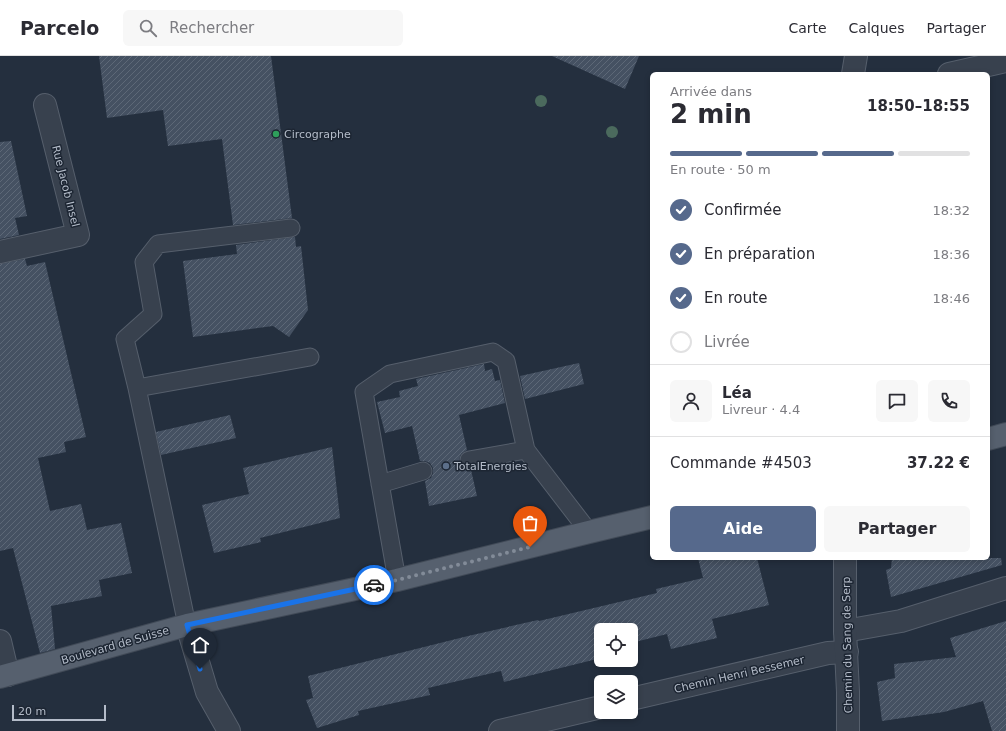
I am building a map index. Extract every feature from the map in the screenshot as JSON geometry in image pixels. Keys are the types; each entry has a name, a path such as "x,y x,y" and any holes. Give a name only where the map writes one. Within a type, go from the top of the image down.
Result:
{"main road":[{"path":"990,438 1006,434"},
{"name":"Boulevard de Suisse","path":"4,676 187,625 397,580 650,517"}],"street":[{"path":"853,72 856,56"},
{"path":"958,72 1006,61"},
{"name":"Rue Jacob Insel","path":"0,252 78,234 45,105"},
{"name":"Chemin du Sang de Serp","path":"845,560 845,631 847,652 848,731"},
{"path":"845,631 901,620 1006,588"},
{"path":"187,625 207,692 229,731"},
{"path":"0,642 4,676"},
{"name":"Chemin Henri Bessemer","path":"638,698 777,664 828,653 847,652"},
{"path":"500,731 594,709"}],"lane":[{"path":"187,625 126,338 153,314 144,262 158,244 291,228"},
{"path":"397,580 364,392 390,374 493,352 506,361 526,450 589,532"},
{"path":"137,388 310,357"},
{"path":"469,460 526,450"},
{"path":"380,484 423,471"}],"building":[{"path":"99,56 271,56 292,218 233,225 222,139 168,146 163,110 107,118"},
{"path":"552,56 639,56 625,89"},
{"path":"11,141 27,216 15,218 19,235 0,239 0,142"},
{"path":"295,237 296,247 301,246 308,310 289,337 273,326 193,337 183,261 237,254 236,245"},
{"path":"25,259 27,266 45,262 86,437 64,442 66,452 38,458 50,511 81,504 87,530 121,523 132,573 99,580 102,596 51,606 55,649 40,653 13,548 0,551 0,264"},
{"path":"579,363 584,384 525,399 520,376"},
{"path":"484,364 485,371 492,369 495,381 500,380 505,403 459,415 467,450 460,456 459,462 465,469 471,470 477,496 429,506 425,481 431,478 433,468 430,463 420,461 412,426 385,433 377,402 400,397 399,391 418,386 416,379"},
{"path":"230,415 236,438 161,455 156,432"},
{"path":"332,447 340,518 260,538 261,542 214,553 202,505 249,494 243,468"},
{"path":"990,558 1001,558 1002,565 891,597 886,570 891,568 892,560 990,560"},
{"path":"698,560 758,560 769,605 712,619 717,638 671,649 667,634 638,641 638,623 594,623 594,660 504,682 501,671 428,688 430,695 358,711 359,715 317,728 306,700 313,698 308,676 468,636 657,593 656,589 703,578"},
{"path":"1006,621 1006,731 992,731 983,701 944,712 882,721 877,682 895,678 894,664 956,657 950,638"}],"way so far":[{"path":"374,585 530,547"}],"place":[{"name":"Circographe","path":"276,134"},
{"name":"TotalEnergies","path":"446,466"}],"route":[{"path":"200,669 187,625 374,585"}]}
